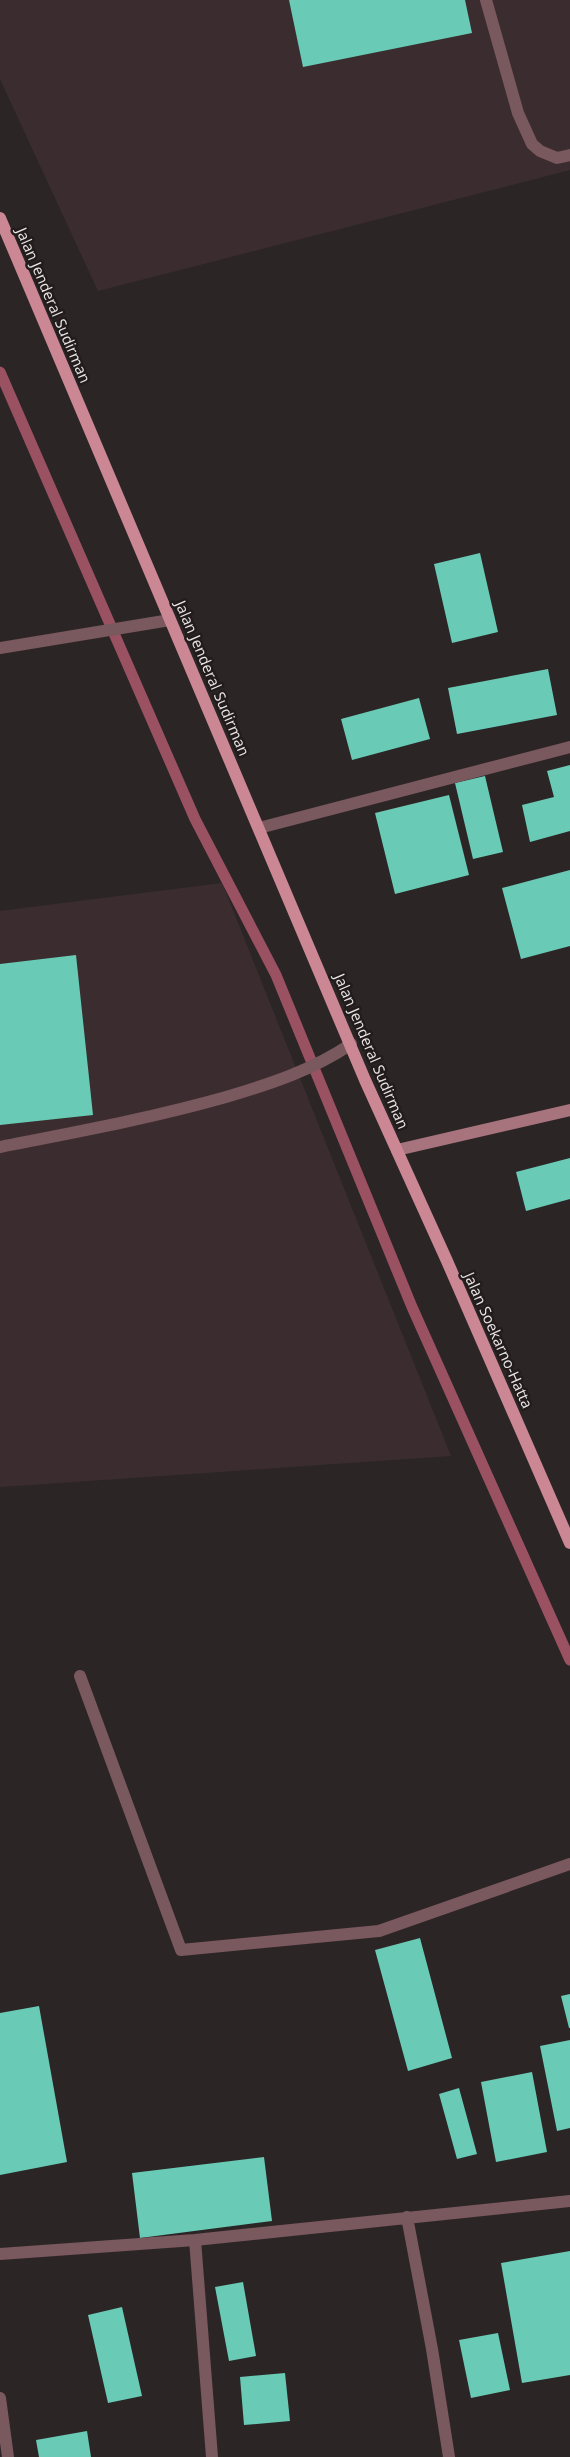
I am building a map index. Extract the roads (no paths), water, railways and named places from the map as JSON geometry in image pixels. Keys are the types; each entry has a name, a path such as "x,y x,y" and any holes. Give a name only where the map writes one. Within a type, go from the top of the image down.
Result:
{"main road":[{"name":"Jalan Jenderal Sudirman","path":"0,218 396,1150"},
{"name":"Jalan Soekarno-Hatta","path":"396,1150 447,1261 570,1543"}],"street":[{"path":"486,0 518,113 532,144 540,152 557,158 570,155"},
{"path":"0,648 153,621 170,620"},
{"path":"259,828 570,747"},
{"path":"0,1147 165,1114 264,1085 325,1061 351,1044"},
{"path":"396,1150 570,1110"},
{"path":"80,1676 181,1950 379,1931 570,1864"},
{"path":"0,2254 195,2240 570,2201"},
{"path":"407,2217 432,2349 449,2457"},
{"path":"195,2240 212,2457"},
{"path":"0,2398 8,2457"}],"waterway":[{"path":"0,372 195,819 276,975 412,1307 570,1660"}]}
